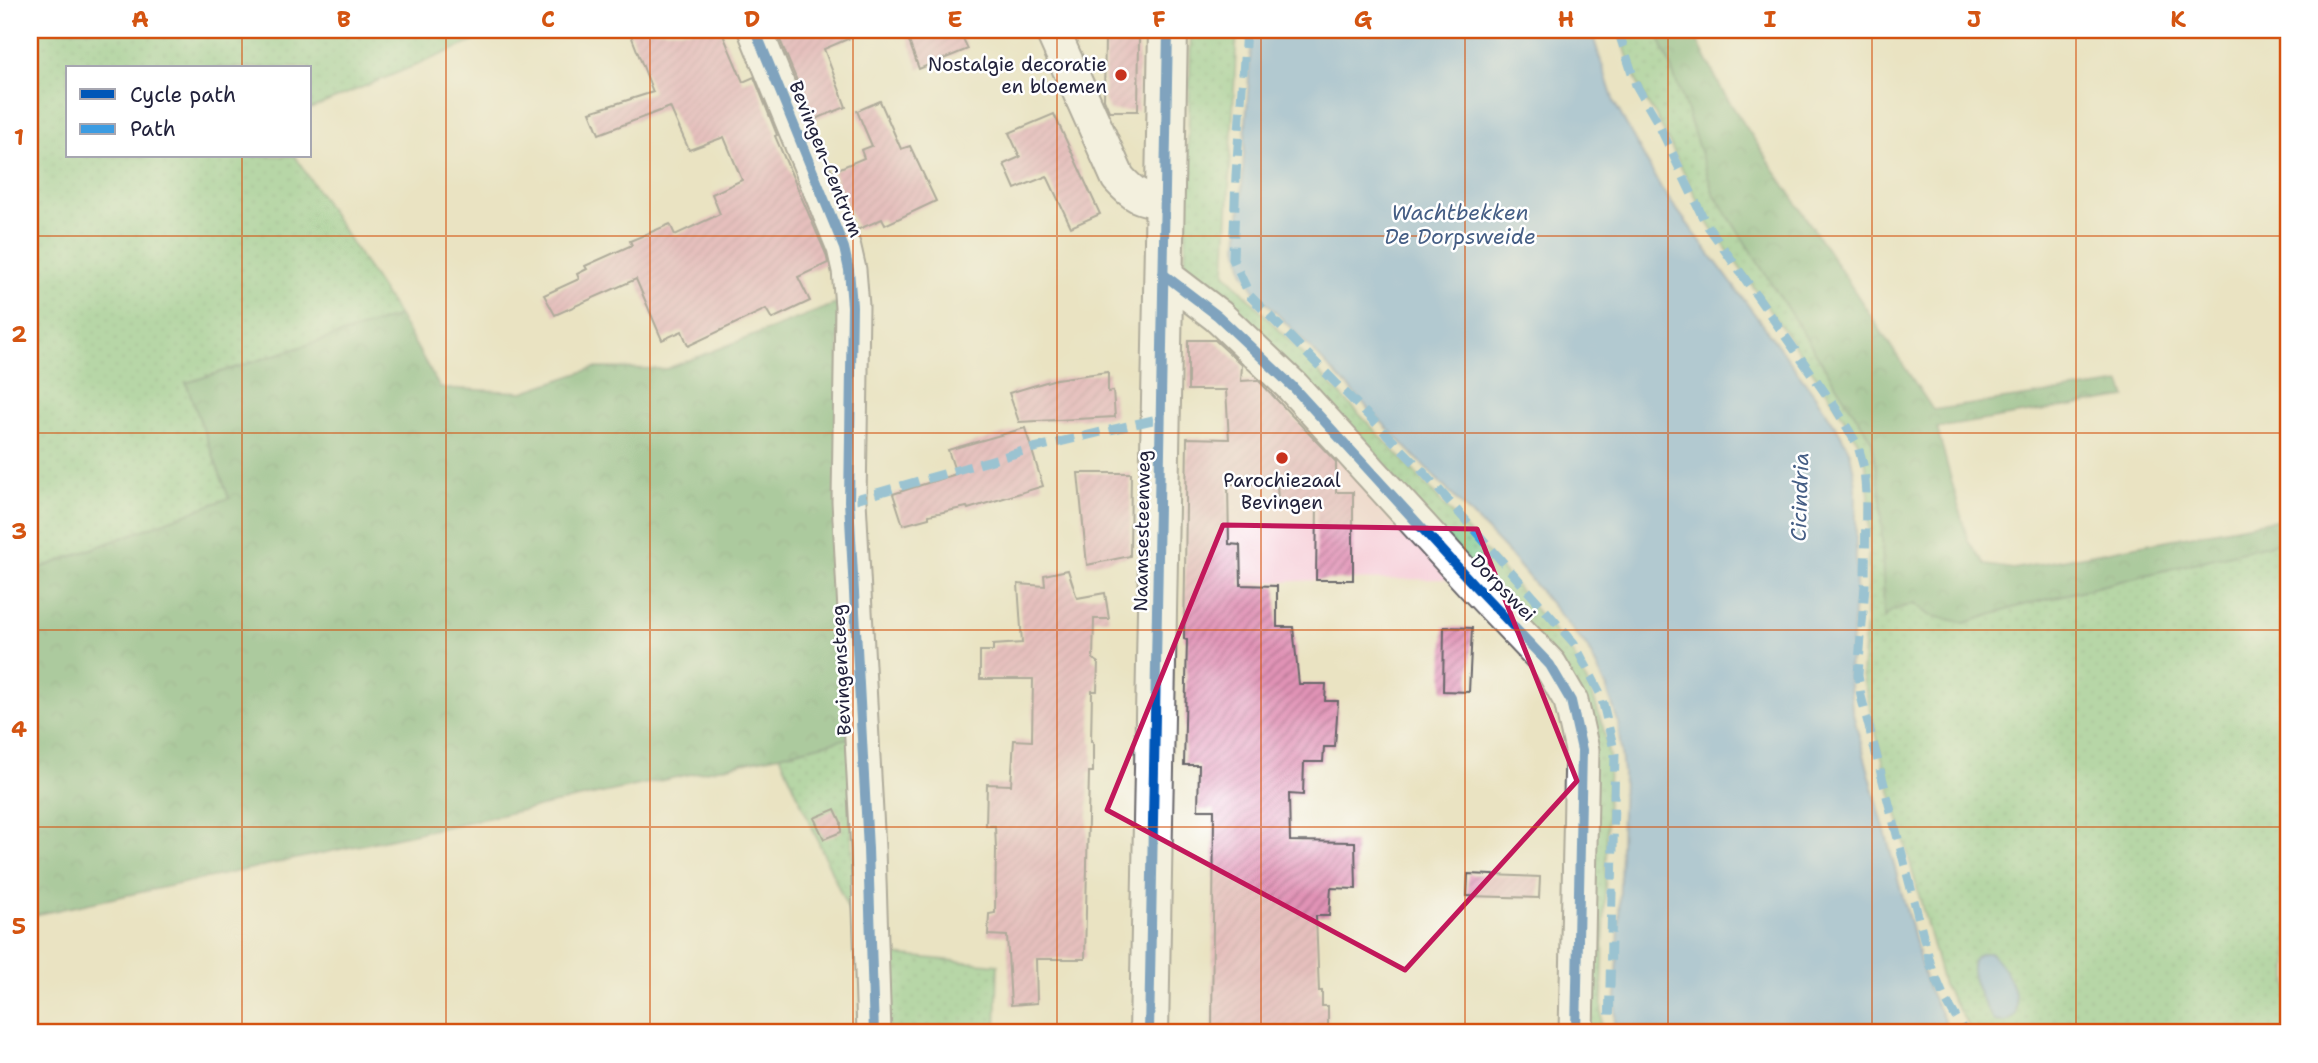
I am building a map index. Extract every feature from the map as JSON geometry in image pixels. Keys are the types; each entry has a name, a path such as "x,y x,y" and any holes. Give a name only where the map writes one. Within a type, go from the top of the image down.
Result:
{"main road":[{"name":"Naamsesteenweg","path":"1150,1033 1168,30"}],"street":[{"name":"Bevingen-Centrum","path":"755,30 844,248 852,306"},
{"path":"1052,30 1118,178 1141,198 1164,202"},
{"name":"Dorpswei","path":"1163,274 1218,316 1293,387 1550,665 1571,701 1582,750 1576,1033"},
{"name":"Bevingensteeg","path":"852,306 849,501 868,849 874,1033"}],"highlighted area":[{"path":"1223,525 1477,529 1577,781 1405,970 1107,810"}],"shaded area":[{"path":"1243,438 1328,438 1455,579 1316,580 1243,584 1242,544 1184,547 1186,480 1236,478"}],"green space":[{"path":"30,30 473,30 477,40 312,108 312,66 66,66 66,158 296,158 399,316 186,383 229,498 30,572"},
{"path":"1191,30 1237,30 1225,273 1421,479 1510,579 1574,656 1592,693 1609,756 1601,1033 1582,1033 1584,717 1400,485 1206,284 1185,270"},
{"path":"1619,30 1656,30 1682,96 1713,192 1872,441 1881,496 1884,618 1891,611 1915,603 1930,615 1965,623 2019,606 2288,540 2288,1033 1973,1033 1943,985 1862,675 1868,586 1869,495 1866,465 1860,445 1830,396 1709,224 1639,86"},
{"path":"1656,30 1692,30 1723,92 1933,410 2121,383 2126,397 1937,428 1968,541 1986,565 2013,569 2285,518 2288,540 2019,606 1965,623 1929,615 1915,603 1891,611 1884,619 1881,496 1872,441 1713,192 1682,96"},
{"path":"838,303 849,738 30,916 30,572 229,498 186,383 399,316 440,388 523,392 594,368 666,369"},
{"path":"849,738 855,925 780,755"},
{"path":"883,954 998,965 996,1033 885,1033"}],"water":[{"name":"Wachtbekken De Dorpsweide","path":"1252,30 1591,30 1614,102 1661,188 1814,394 1850,452 1856,484 1856,590 1849,671 1852,710 1927,986 1951,1033 1614,1033 1623,773 1618,722 1606,686 1587,647 1509,554 1255,291 1243,271 1238,247"},
{"path":"1991,953 2007,974 2013,988 2016,1014 2006,1021 1994,1021 1975,984 1972,964 1975,957"}],"building":[{"path":"629,30 721,30 743,82 754,77 777,135 775,136 826,254 828,263 798,277 810,301 772,319 766,309 688,346 682,331 662,340 636,279 555,315 544,295 579,279 577,274 587,269 585,266 632,245 630,241 670,224 675,235 720,214 712,194 742,180 724,137 689,150 670,107 599,134 590,112 653,92"},
{"path":"776,30 869,30 824,49 846,107 813,120"},
{"path":"905,30 959,30 968,49 919,69"},
{"name":"Nostalgie decoratie en bloemen","path":"1105,37 1139,39 1138,111 1109,111 1104,99"},
{"path":"880,101 901,149 910,146 936,201 885,225 882,219 857,230 833,171 864,158 861,150 872,146 857,111"},
{"path":"1054,114 1100,214 1071,227 1047,176 1015,189 1004,164 1020,157 1009,133"},
{"path":"1188,340 1215,340 1242,365 1241,381 1258,380 1336,462 1336,492 1353,492 1353,580 1316,580 1317,503 1278,502 1277,484 1228,484 1229,544 1240,545 1241,585 1277,586 1277,627 1293,627 1299,684 1326,684 1325,701 1338,701 1335,747 1324,747 1323,762 1304,762 1303,795 1289,794 1290,841 1355,842 1356,889 1331,888 1329,916 1316,916 1319,991 1322,991 1322,1006 1328,1006 1328,1033 1212,1033 1214,810 1198,810 1199,765 1184,765 1187,438 1229,439 1226,390 1188,390"},
{"path":"1108,372 1108,392 1113,391 1115,417 1019,422 1009,393 1056,379"},
{"path":"1025,428 1043,486 968,509 967,507 929,515 929,518 903,525 893,494 956,474 948,450"},
{"path":"1078,473 1131,473 1130,556 1087,565"},
{"path":"1068,570 1077,598 1105,593 1109,619 1094,619 1093,659 1098,662 1097,691 1092,691 1093,772 1089,772 1085,959 1036,959 1037,1003 1011,1005 1007,936 988,935 989,914 995,913 996,849 995,826 986,826 987,784 1011,785 1014,740 1032,741 1033,679 980,679 980,651 993,651 993,645 1022,643 1018,584 1045,586 1044,575"},
{"path":"1444,627 1472,628 1469,692 1443,691"},
{"path":"835,809 841,822 841,832 824,839 814,818"},
{"path":"1468,874 1540,877 1539,898 1467,896"}],"marked path":[{"path":"1246,30 1233,259 1250,296 1418,466 1574,643 1601,695 1615,754 1609,1033"},
{"path":"1618,30 1636,85 1658,123 1705,222 1835,407 1858,446 1864,468 1866,493 1865,586 1858,675 1861,696 1931,966 1943,995 1965,1033"},
{"path":"849,501 1034,448 1161,418"}],"cycle path":[{"path":"755,30 844,248 849,270 852,306 849,501 868,849 874,1033"},
{"path":"1149,1033 1168,30"},
{"path":"1163,274 1218,316 1293,387 1550,665 1571,701 1582,750 1576,1033"}],"place":[{"name":"Nostalgie decoratie en bloemen","path":"1121,75"},
{"name":"Parochiezaal Bevingen","path":"1282,458"}],"water label":[{"name":"Cicindria","path":"1800,497"}]}
